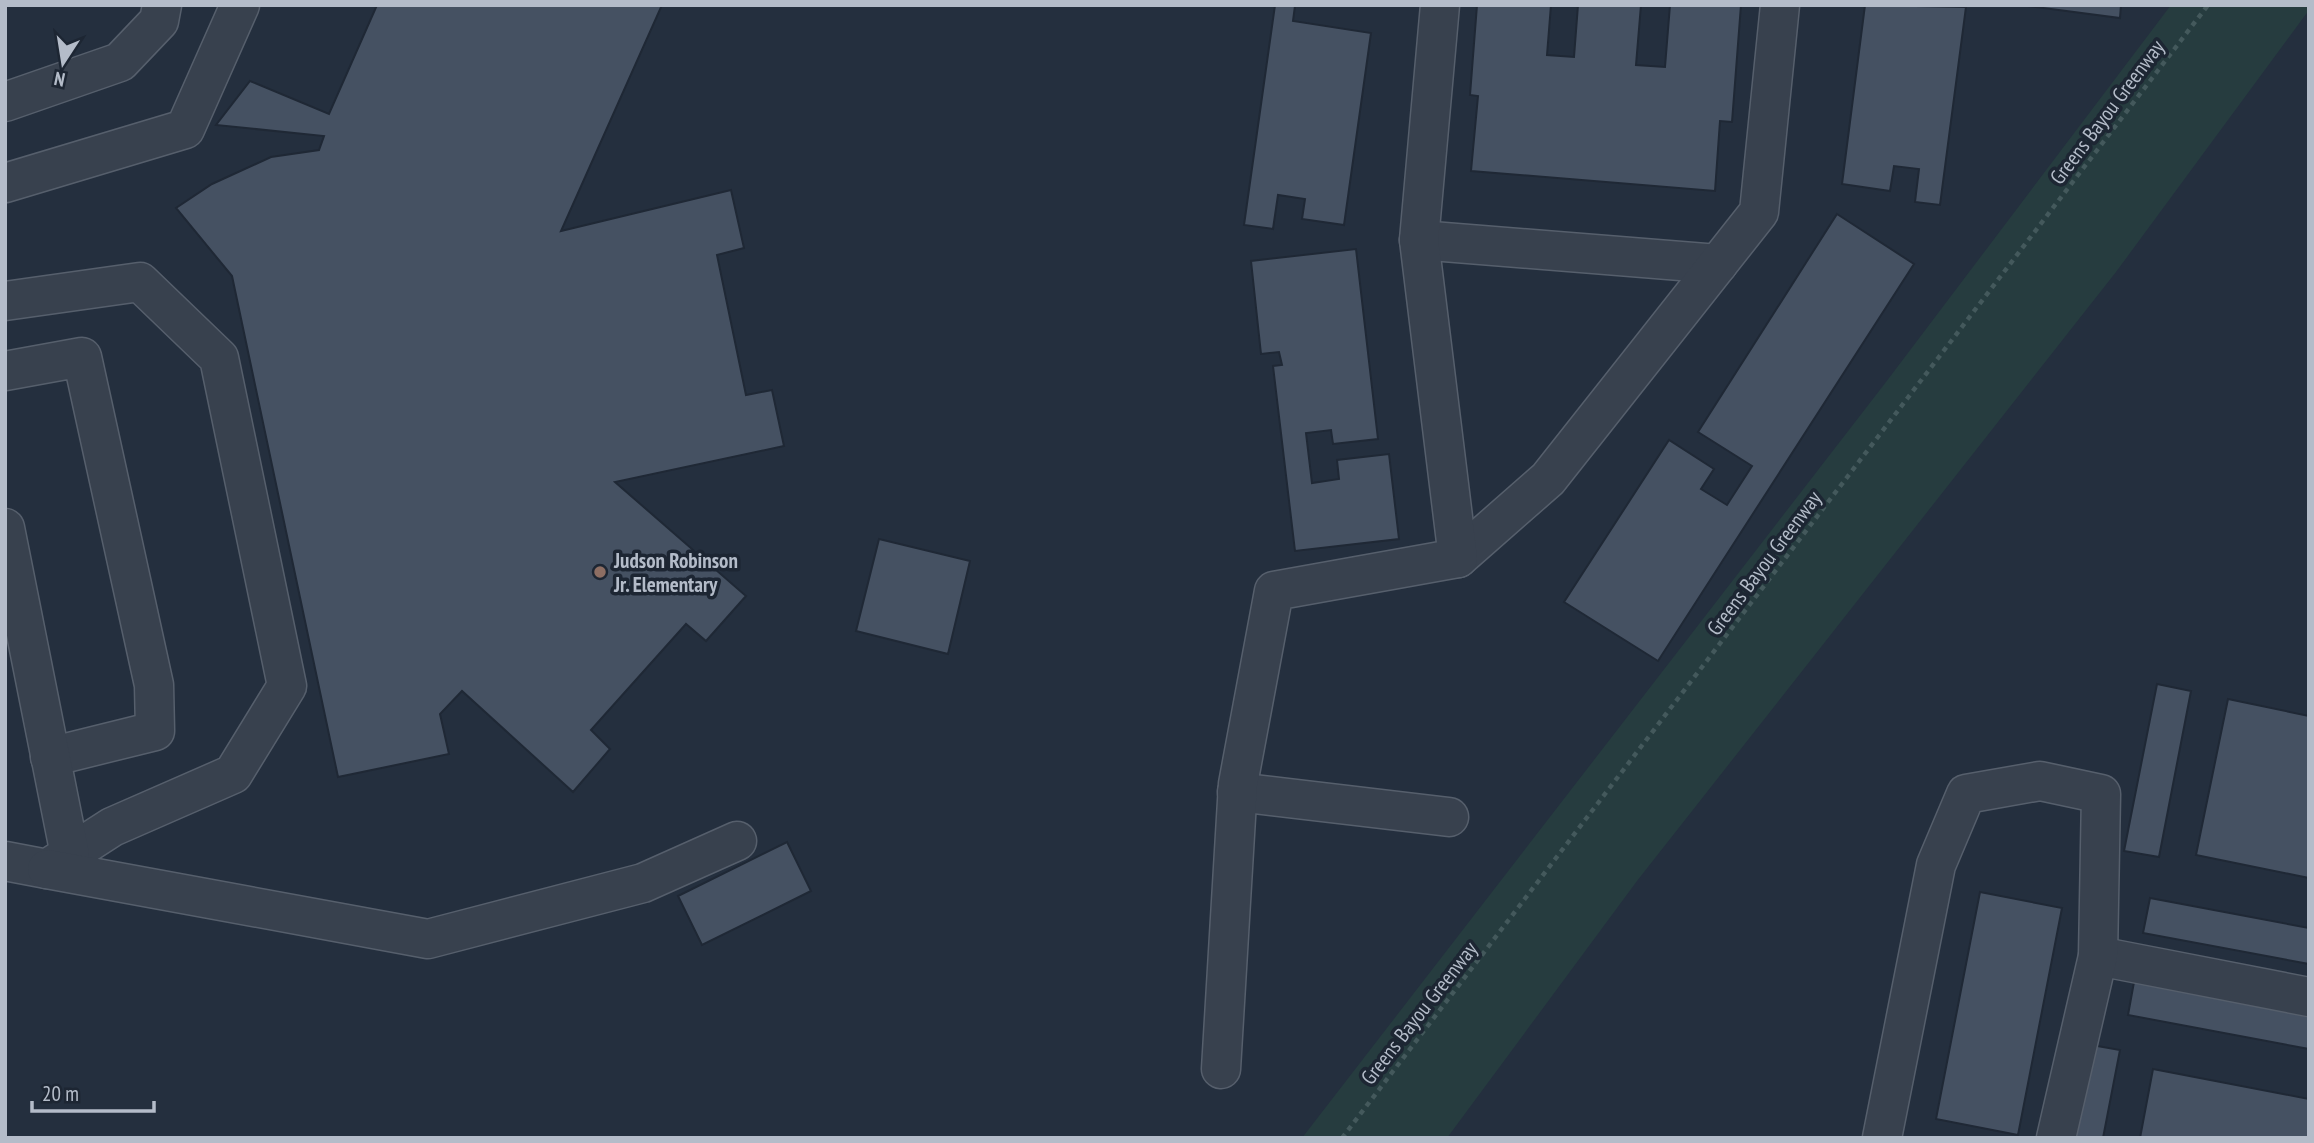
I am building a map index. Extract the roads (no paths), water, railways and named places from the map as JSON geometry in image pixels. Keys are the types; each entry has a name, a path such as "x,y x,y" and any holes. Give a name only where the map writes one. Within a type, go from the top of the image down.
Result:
{"lane":[{"path":"5,102 121,62 159,21 162,5"},
{"path":"5,183 185,129 240,5"},
{"path":"1440,5 1419,240 1458,558"},
{"path":"1221,1069 1237,792 1274,591 1458,558 1548,479 1759,212 1780,5"},
{"path":"1419,240 1718,264"},
{"path":"5,301 140,282 219,358 287,687 233,774 112,827 58,862"},
{"path":"5,371 82,357 154,685 155,732 51,757"},
{"path":"5,528 51,757 58,862"},
{"path":"1882,1138 1936,865 1966,794 2040,782 2101,794 2098,956 2056,1138"},
{"path":"1237,792 1449,817"},
{"path":"5,861 58,862 428,939 643,883 737,841"},
{"path":"2098,956 2309,997"}],"place":[{"name":"Judson Robinson Jr. Elementary","path":"600,572"}]}
